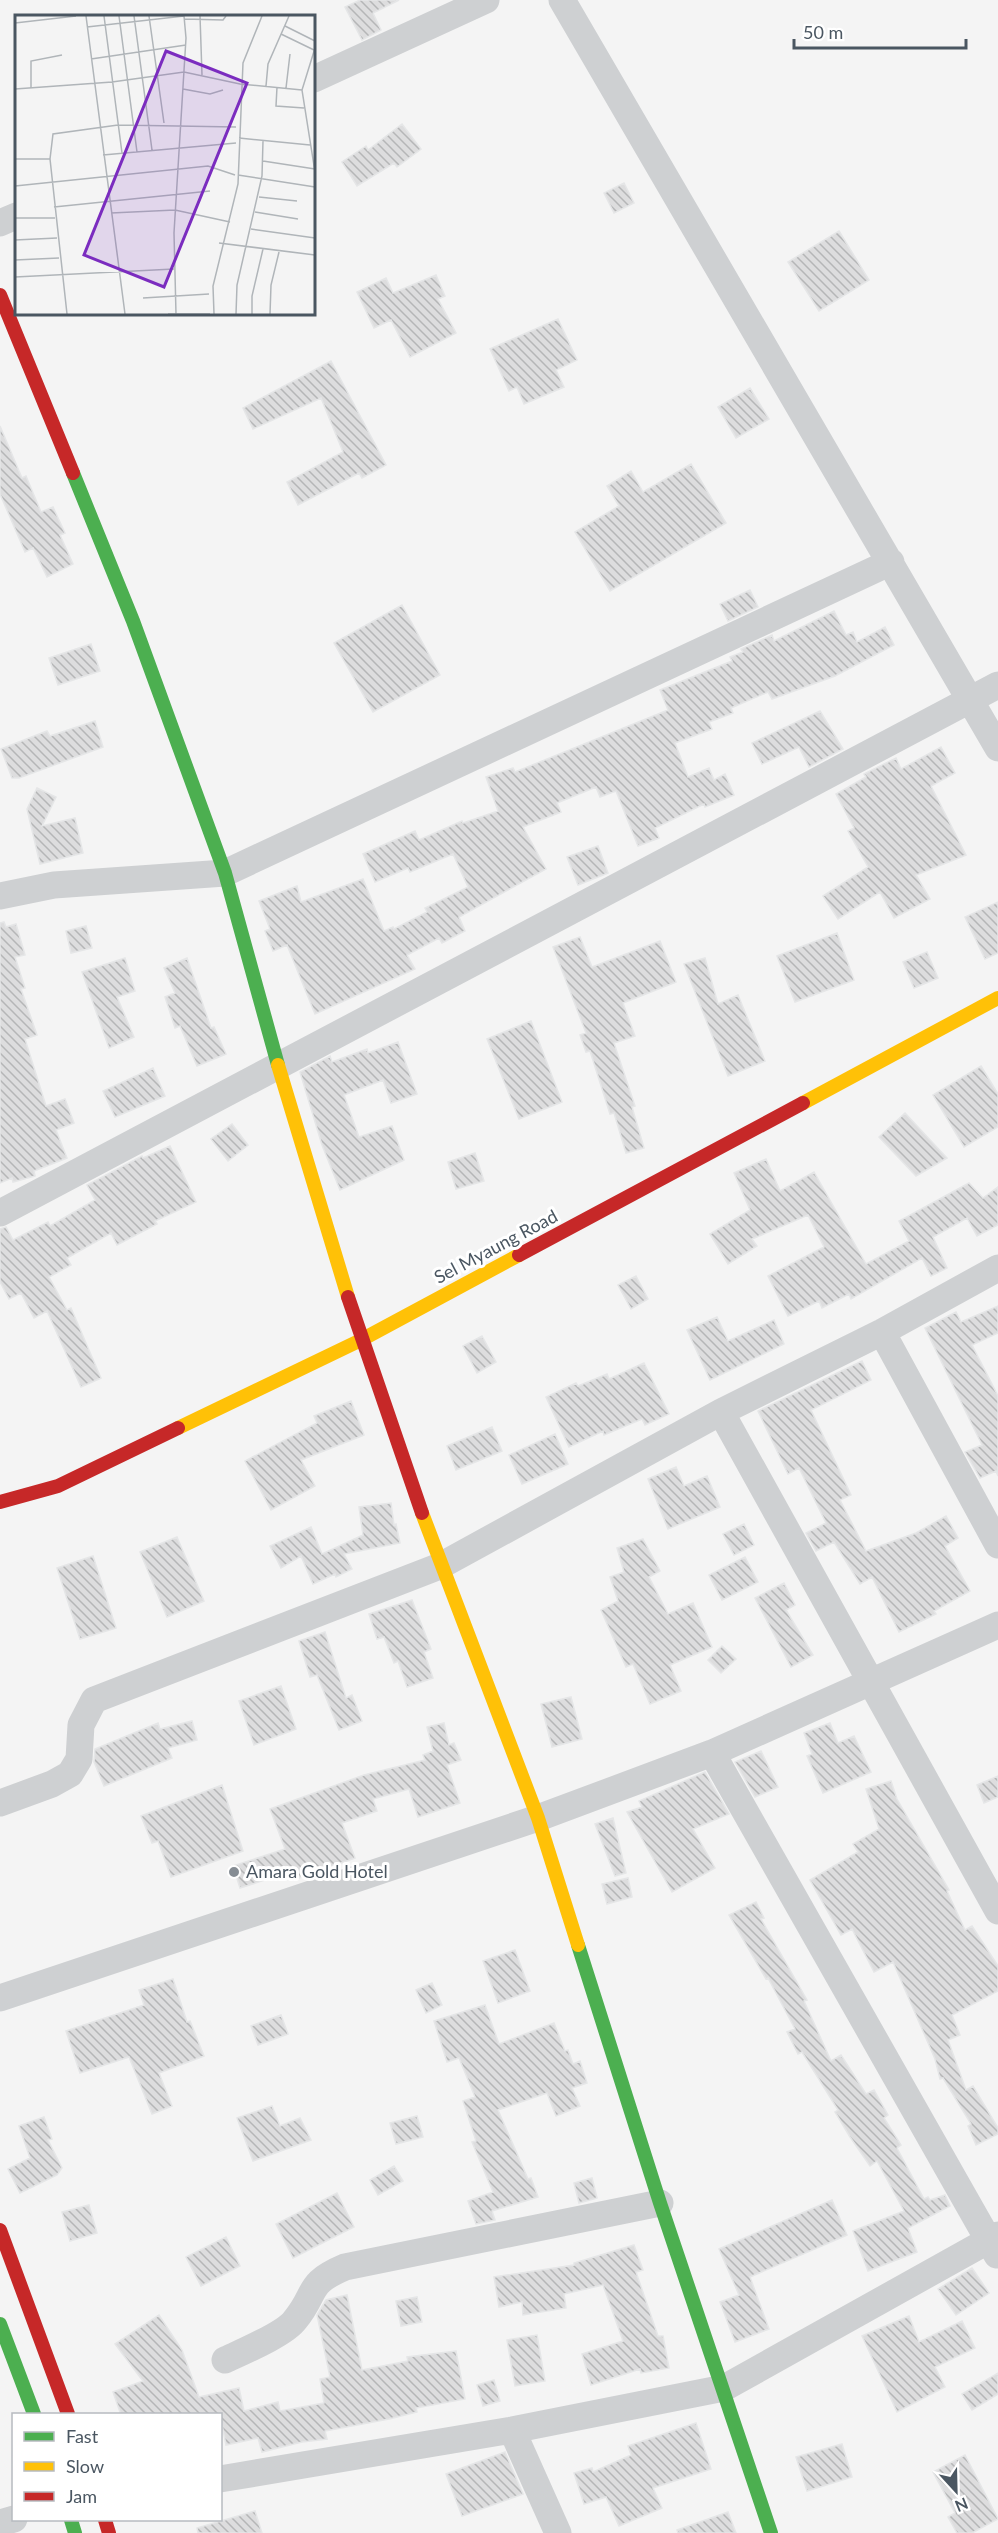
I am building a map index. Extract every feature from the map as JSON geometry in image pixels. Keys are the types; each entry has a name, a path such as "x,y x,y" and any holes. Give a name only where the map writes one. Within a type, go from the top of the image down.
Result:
{"main road":[{"path":"0,295 133,621 225,873 278,1065 361,1340 440,1566 538,1818 660,2203 771,2533"},
{"name":"Sel Myaung Road","path":"0,1502 58,1486 361,1340 998,998"},
{"path":"0,2230 67,2413"},
{"path":"0,2324 33,2413"}],"street":[{"path":"315,79 486,0"},
{"path":"562,0 998,748"},
{"path":"0,223 15,216"},
{"path":"0,896 54,885 225,873 891,562"},
{"path":"0,1213 998,685"},
{"path":"0,1803 52,1784 70,1774 79,1759 81,1725 94,1700 440,1566 721,1412 882,1332 998,1268"},
{"path":"882,1332 998,1545"},
{"path":"721,1412 998,1911"},
{"path":"0,1998 538,1818 712,1753 998,1625"},
{"path":"222,2479 512,2430 724,2388 995,2244 712,1753"},
{"path":"225,2360 295,2322 316,2283 345,2267 660,2203"},
{"path":"512,2430 558,2533"}],"building":[{"path":"360,0 399,0 373,13 381,30 362,40 345,7"},
{"path":"402,124 421,149 397,167 394,163 357,186 342,162 366,146 368,150"},
{"path":"624,183 634,203 614,213 604,193"},
{"path":"839,231 869,280 819,311 788,262"},
{"path":"436,275 445,296 438,299 456,333 410,357 391,320 374,328 357,292 386,278 393,293"},
{"path":"558,319 577,360 556,370 564,387 524,404 517,387 509,391 490,349"},
{"path":"331,361 386,465 362,478 359,473 298,505 287,482 343,452 321,398 253,429 243,408"},
{"path":"750,388 769,419 736,438 718,407"},
{"path":"0,426 22,478 26,476 41,512 53,507 65,533 60,535 73,564 47,577 33,548 25,552 0,494"},
{"path":"691,464 726,523 610,591 575,532 619,506 607,486 631,471 643,492"},
{"path":"750,590 758,607 728,621 720,604"},
{"path":"402,605 440,675 373,712 334,643"},
{"path":"834,611 846,635 853,632 857,642 885,627 894,645 835,676 772,699 768,692 731,708 733,713 709,722 712,729 675,743 688,777 709,768 714,780 725,774 734,795 705,807 704,804 655,828 659,838 638,846 616,791 600,797 596,787 557,803 561,812 523,827 546,869 459,917 465,931 442,943 439,938 407,955 415,969 315,1014 287,945 273,951 265,931 270,929 259,901 297,886 301,902 363,879 384,931 393,927 394,929 427,912 425,908 468,887 453,854 410,872 408,868 375,882 363,854 415,831 419,840 462,821 463,823 498,811 486,777 513,768 515,772 668,710 660,690 732,661 730,657 743,652 741,649 772,635 774,641"},
{"path":"91,644 100,671 58,685 49,658"},
{"path":"820,711 843,749 809,767 799,747 762,764 752,743"},
{"path":"95,721 103,747 19,778 12,778 1,749 47,731 50,736"},
{"path":"941,747 955,773 931,786 966,855 916,875 930,899 894,918 880,892 838,919 823,896 868,867 848,831 854,828 836,794 866,777 864,774 896,758 901,769"},
{"path":"37,788 56,797 42,826 75,818 83,853 40,864 27,809"},
{"path":"598,846 608,873 578,885 567,857"},
{"path":"998,902 998,953 985,959 965,917"},
{"path":"4,922 6,927 16,924 25,955 15,957 25,988 21,989 37,1035 25,1039 46,1106 65,1099 74,1123 56,1130 67,1158 34,1171 35,1176 13,1182 12,1178 0,1183 0,923"},
{"path":"86,926 92,948 71,953 66,931"},
{"path":"837,933 854,980 795,1002 777,956"},
{"path":"580,937 592,967 660,941 676,982 623,1003 635,1036 614,1043 635,1106 632,1107 644,1148 626,1153 614,1113 610,1114 590,1051 586,1052 580,1035 586,1033 553,947"},
{"path":"927,952 938,978 914,988 903,962"},
{"path":"125,958 135,991 117,997 134,1037 109,1048 82,972"},
{"path":"187,958 211,1028 214,1027 226,1054 197,1066 180,1026 175,1028 165,997 175,993 164,968"},
{"path":"705,958 718,1004 738,995 765,1061 728,1076 684,964"},
{"path":"531,1021 562,1102 519,1119 487,1039"},
{"path":"398,1042 417,1094 391,1103 383,1080 344,1095 359,1137 392,1126 404,1160 340,1190 322,1145 300,1072 330,1056 332,1062 367,1049 368,1053"},
{"path":"981,1066 998,1094 998,1127 964,1147 933,1095"},
{"path":"153,1068 165,1096 115,1117 103,1091"},
{"path":"905,1113 947,1158 916,1176 879,1137"},
{"path":"232,1124 248,1145 228,1161 211,1139"},
{"path":"170,1146 196,1202 155,1221 157,1224 117,1245 111,1233 67,1258 71,1265 49,1277 67,1310 71,1308 101,1378 81,1387 47,1311 34,1318 21,1293 9,1299 0,1282 0,1229 6,1227 13,1240 48,1222 50,1226 95,1200 87,1185 142,1156 143,1158"},
{"path":"475,1153 484,1181 456,1189 448,1162"},
{"path":"766,1159 780,1191 814,1172 866,1264 909,1241 899,1221 969,1183 983,1198 998,1187 998,1225 977,1236 967,1218 933,1237 947,1268 931,1276 922,1258 851,1299 849,1294 822,1308 819,1301 788,1316 768,1276 824,1247 808,1215 752,1239 757,1246 728,1264 710,1234 750,1210 734,1173"},
{"path":"636,1276 648,1299 631,1309 618,1285"},
{"path":"998,1306 998,1333 972,1345 998,1396 998,1476 996,1471 980,1478 965,1452 982,1445 925,1328 956,1312 961,1322"},
{"path":"717,1317 728,1341 774,1320 784,1344 710,1380 687,1330"},
{"path":"482,1336 496,1362 477,1373 463,1346"},
{"path":"862,1361 871,1380 811,1410 851,1495 840,1500 866,1551 916,1533 946,1516 958,1538 945,1546 970,1591 934,1611 936,1614 899,1632 872,1577 860,1584 834,1542 816,1551 806,1533 826,1523 799,1468 788,1474 758,1411"},
{"path":"644,1363 669,1414 645,1425 642,1419 604,1435 603,1431 569,1447 546,1397 576,1383 578,1386 607,1374 609,1379"},
{"path":"351,1401 364,1435 301,1460 315,1486 271,1510 245,1461 317,1423 314,1416"},
{"path":"492,1427 502,1451 456,1470 447,1446"},
{"path":"555,1434 568,1464 522,1484 509,1455"},
{"path":"676,1467 684,1486 707,1476 720,1507 668,1529 648,1479"},
{"path":"391,1503 394,1525 396,1524 400,1543 344,1554 352,1569 336,1577 335,1574 313,1584 301,1556 281,1568 270,1546 311,1527 322,1554 363,1535 359,1507"},
{"path":"744,1524 754,1545 734,1555 723,1534"},
{"path":"177,1537 204,1601 167,1617 140,1552"},
{"path":"643,1539 660,1571 649,1577 668,1614 693,1603 712,1647 670,1665 681,1691 650,1704 633,1664 626,1667 601,1610 618,1601 610,1577 624,1572 617,1548"},
{"path":"93,1556 116,1628 80,1639 57,1568"},
{"path":"745,1557 758,1582 722,1600 709,1575"},
{"path":"784,1583 795,1605 786,1610 813,1655 791,1667 755,1598"},
{"path":"412,1600 431,1649 424,1652 433,1678 407,1687 398,1661 394,1663 384,1637 377,1639 369,1614"},
{"path":"325,1632 346,1698 352,1695 362,1721 339,1730 317,1675 310,1677 299,1641"},
{"path":"722,1646 736,1659 721,1673 708,1660"},
{"path":"281,1686 296,1729 254,1745 239,1701"},
{"path":"571,1697 582,1739 552,1747 541,1704"},
{"path":"192,1721 197,1740 168,1748 172,1758 104,1786 94,1762 95,1749 158,1723 160,1729"},
{"path":"444,1723 449,1745 454,1743 461,1760 447,1765 460,1803 418,1817 409,1789 373,1799 377,1811 342,1823 355,1858 296,1879 293,1871 240,1888 233,1866 285,1849 270,1809 364,1775 425,1760 423,1755 433,1751 427,1727"},
{"path":"830,1723 838,1743 854,1736 871,1772 823,1793 807,1756 812,1754 804,1733"},
{"path":"761,1751 778,1787 755,1797 735,1762"},
{"path":"705,1772 729,1814 693,1829 715,1868 672,1892 627,1812 642,1807 639,1801"},
{"path":"998,1776 998,1797 984,1803 977,1785"},
{"path":"891,1781 897,1799 949,1890 947,1891 965,1930 972,1926 998,1966 998,1991 952,2015 960,2035 948,2040 966,2090 973,2086 998,2128 998,2134 976,2145 968,2126 971,2124 943,2078 940,2079 935,2059 893,1962 874,1972 852,1929 841,1935 810,1880 858,1852 853,1844 879,1829 866,1789"},
{"path":"222,1785 243,1851 171,1877 158,1841 152,1843 141,1816"},
{"path":"613,1818 626,1873 615,1876 595,1824"},
{"path":"628,1878 632,1897 607,1904 602,1884"},
{"path":"756,1902 764,1918 761,1919 807,2000 804,2001 831,2061 841,2055 866,2094 874,2090 888,2115 884,2118 901,2145 897,2148 924,2199 928,2197 930,2200 945,2195 950,2206 908,2228 917,2252 868,2271 853,2231 904,2211 877,2161 870,2166 835,2112 838,2110 802,2052 798,2054 787,2032 795,2029 768,1978 766,1979 729,1915"},
{"path":"515,1950 530,1991 498,2003 483,1961"},
{"path":"173,1979 187,2022 190,2021 204,2056 159,2073 172,2106 152,2114 129,2057 80,2073 66,2031 144,2005 139,1990"},
{"path":"432,1983 442,2005 426,2013 416,1990"},
{"path":"485,2005 499,2044 554,2023 573,2064 580,2061 587,2083 572,2088 580,2106 556,2116 547,2093 498,2110 538,2197 492,2211 495,2220 476,2224 468,2201 493,2192 472,2142 476,2141 463,2101 475,2097 459,2058 447,2062 434,2021"},
{"path":"281,2015 288,2034 258,2045 251,2026"},
{"path":"272,2106 280,2126 300,2118 311,2140 253,2161 237,2118"},
{"path":"417,2116 423,2137 396,2144 390,2123"},
{"path":"44,2117 52,2139 48,2140 62,2168 57,2175 20,2193 8,2169 30,2158 19,2126"},
{"path":"394,2166 403,2181 378,2195 370,2180"},
{"path":"592,2178 597,2198 579,2203 574,2183"},
{"path":"337,2193 354,2227 293,2258 276,2224"},
{"path":"832,2200 847,2235 750,2277 769,2329 735,2342 720,2302 739,2295 719,2249"},
{"path":"89,2205 97,2233 70,2241 62,2212"},
{"path":"226,2237 240,2266 201,2286 186,2257"},
{"path":"634,2245 643,2270 636,2272 658,2336 663,2336 669,2368 641,2373 640,2369 591,2385 582,2354 623,2341 603,2285 564,2294 566,2308 523,2315 522,2302 499,2307 494,2277 574,2265 574,2263"},
{"path":"972,2268 989,2293 956,2315 938,2289"},
{"path":"347,2295 362,2370 408,2361 407,2357 456,2351 465,2399 416,2408 417,2412 389,2419 325,2431 327,2439 302,2442 262,2452 258,2438 226,2445 222,2413 120,2413 113,2392 143,2381 115,2344 159,2315 182,2350 199,2397 239,2388 244,2411 278,2402 280,2411 324,2403 320,2379 330,2377 317,2315 326,2300"},
{"path":"417,2297 422,2322 401,2326 396,2301"},
{"path":"909,2316 919,2342 962,2321 975,2348 935,2367 945,2387 897,2412 862,2336"},
{"path":"537,2335 545,2381 515,2386 507,2340"},
{"path":"998,2373 998,2394 972,2410 962,2394"},
{"path":"494,2380 500,2401 483,2406 477,2385"},
{"path":"696,2423 711,2469 653,2488 662,2508 619,2526 606,2497 584,2504 574,2473 592,2468 593,2472 631,2455 628,2446"},
{"path":"842,2444 852,2477 807,2491 796,2457"},
{"path":"505,2452 523,2494 462,2516 446,2474"},
{"path":"965,2455 998,2519 972,2533 957,2533 948,2517 955,2513 933,2472"},
{"path":"255,2511 262,2533 198,2533 197,2528"},
{"path":"728,2512 736,2533 678,2533 677,2530"}],"traffic: fast":[{"path":"73,473 133,621 225,873 278,1065"},
{"path":"578,1945 660,2203 771,2533"},
{"path":"0,2324 34,2413"},
{"path":"71,2521 75,2533"}],"traffic: slow":[{"path":"803,1103 998,998"},
{"path":"278,1065 348,1297"},
{"path":"178,1428 361,1340 519,1255"},
{"path":"422,1513 538,1818 578,1945"}],"traffic: jam":[{"path":"0,295 73,473"},
{"path":"519,1255 803,1103"},
{"path":"348,1297 422,1513"},
{"path":"0,1502 58,1486 178,1428"},
{"path":"0,2230 68,2413"},
{"path":"105,2521 109,2533"}],"place":[{"name":"Amara Gold Hotel","path":"234,1872"}]}
